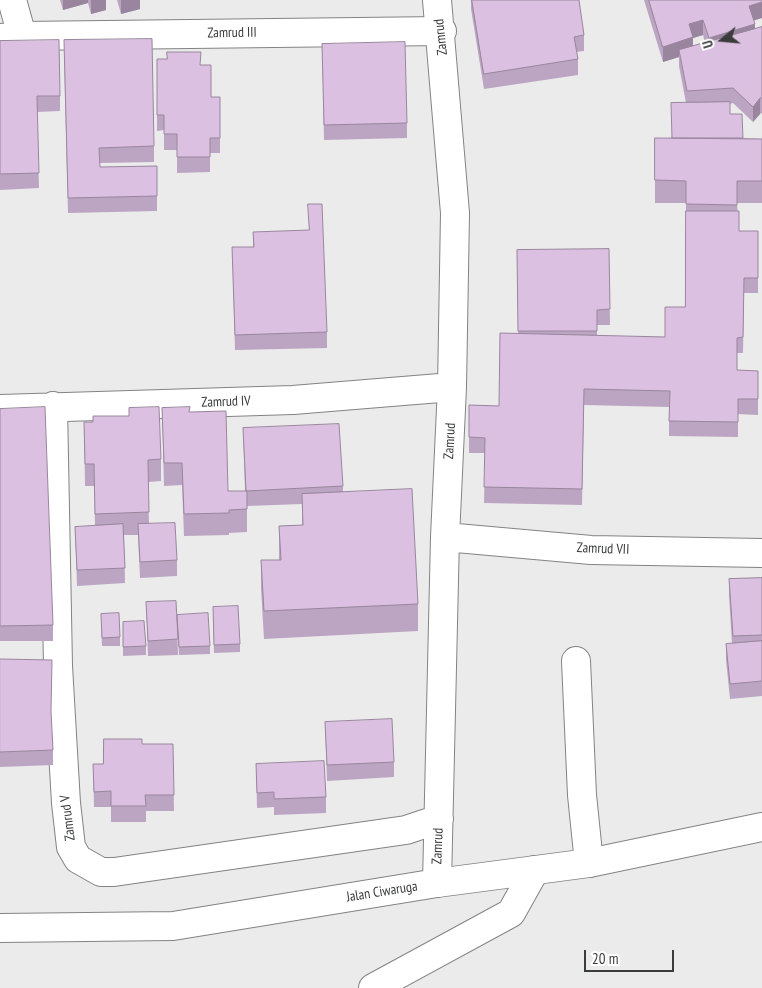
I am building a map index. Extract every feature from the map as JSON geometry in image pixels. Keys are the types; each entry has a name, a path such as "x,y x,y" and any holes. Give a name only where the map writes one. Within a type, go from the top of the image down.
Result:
{"street":[{"path":"11,37 12,0"},
{"name":"Zamrud","path":"437,0 442,31 455,213 452,387 445,537 437,883"},
{"name":"Zamrud III","path":"11,37 442,31"},
{"name":"Zamrud IV","path":"0,409 293,400 452,387"},
{"name":"Zamrud V","path":"53,406 58,666 66,803 71,847 78,859 101,872 114,872 406,830 439,819"},
{"name":"Zamrud VII","path":"445,537 591,550 762,553"},
{"path":"576,661 582,795 589,863"},
{"path":"29,665 58,666"},
{"name":"Jalan Ciwaruga","path":"0,928 173,926 437,883 589,863 762,827"},
{"path":"373,988 511,913 535,870"}],"building":[{"path":"472,0 579,0 584,35 574,37 578,59 484,74"},
{"path":"649,0 762,0 762,2 749,6 755,24 709,38 703,20 689,24 693,37 663,47"},
{"path":"762,27 762,98 753,107 733,88 687,91 679,50"},
{"path":"152,39 154,146 99,148 100,167 157,166 157,196 68,198 64,40"},
{"path":"59,40 60,96 37,96 39,173 0,174 0,41"},
{"path":"405,42 407,123 324,125 322,44"},
{"path":"167,52 201,52 200,65 211,65 211,97 220,97 220,138 210,138 210,157 177,157 177,134 164,134 164,115 157,115 157,59 167,59"},
{"path":"730,102 730,114 742,114 743,138 672,138 671,103"},
{"path":"655,138 762,139 762,181 737,181 737,205 686,204 686,181 655,180"},
{"path":"308,204 322,204 327,332 235,335 232,247 254,247 253,232 309,230"},
{"path":"686,211 739,211 739,231 758,231 758,278 744,278 743,337 737,338 737,370 758,371 758,399 738,399 738,422 669,421 670,391 584,389 582,489 484,487 485,438 469,437 469,405 499,406 500,333 665,337 665,307 685,307"},
{"path":"609,249 610,309 597,310 597,331 518,331 517,250"},
{"path":"45,407 53,625 0,626 0,409"},
{"path":"159,407 161,459 148,460 149,512 95,514 94,464 85,464 84,422 93,422 93,416 129,416 129,408"},
{"path":"190,407 189,412 226,411 228,491 247,491 247,509 229,510 229,513 184,514 182,463 164,463 162,408"},
{"path":"339,424 343,486 246,491 243,428"},
{"path":"412,489 418,604 264,611 261,560 281,560 279,526 303,525 302,494"},
{"path":"175,523 177,560 140,562 138,524"},
{"path":"123,524 125,568 77,570 75,527"},
{"path":"762,578 762,635 733,636 729,579"},
{"path":"176,601 178,639 148,641 146,602"},
{"path":"238,606 240,644 214,645 213,607"},
{"path":"119,613 120,637 102,638 101,614"},
{"path":"208,613 210,646 179,647 177,615"},
{"path":"144,621 146,646 123,647 123,622"},
{"path":"762,641 762,681 730,684 726,644"},
{"path":"0,659 52,660 51,711 53,750 0,752"},
{"path":"392,719 394,762 327,765 325,722"},
{"path":"104,739 142,739 142,744 173,744 174,795 145,795 146,806 111,806 111,791 94,792 93,764 103,764"},
{"path":"324,761 326,797 274,799 274,792 257,793 256,764"}]}
